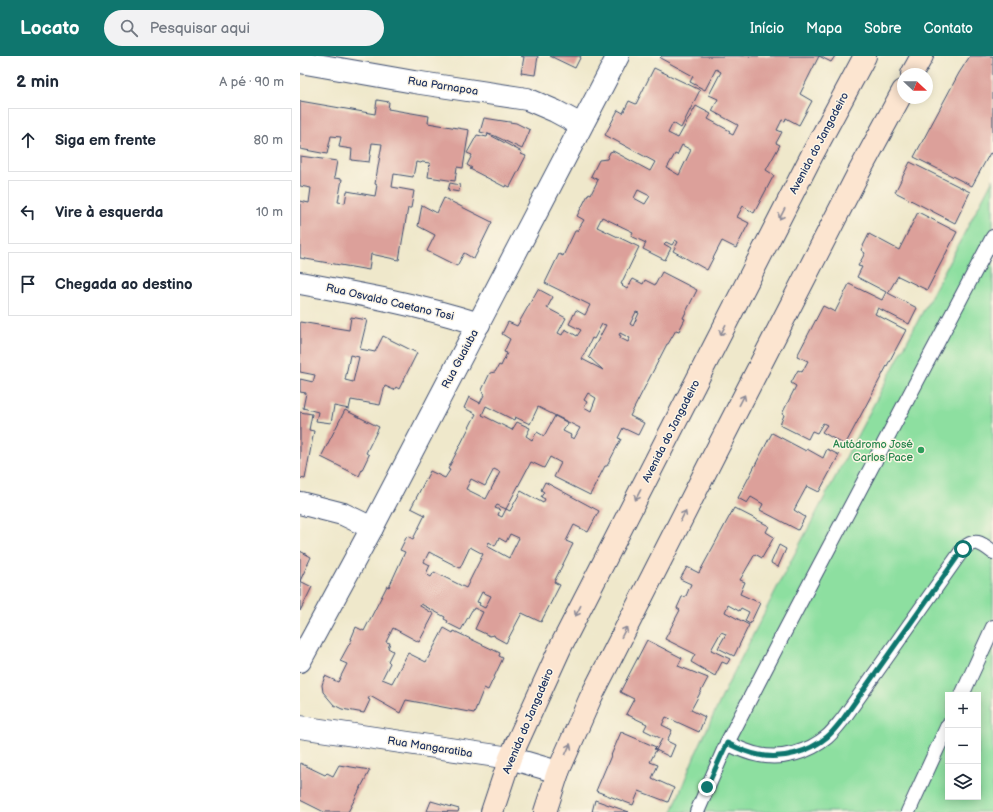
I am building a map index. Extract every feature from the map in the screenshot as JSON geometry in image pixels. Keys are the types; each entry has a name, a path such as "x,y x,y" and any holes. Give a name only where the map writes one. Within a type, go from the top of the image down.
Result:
{"street":[{"name":"Rua Guaiuba","path":"300,661 372,528 618,56"},
{"name":"Avenida do Jangadeiro","path":"492,812 510,758 562,644 809,162 866,56"},
{"path":"915,68 922,56"},
{"name":"Rua Parnapoa","path":"300,61 414,82 527,99 555,111 581,125"},
{"path":"545,812 558,772 590,700 858,174 897,102"},
{"name":"Rua Osvaldo Caetano Tosi","path":"300,283 359,293 446,313 479,324"},
{"path":"300,503 343,514 372,528"},
{"name":"Rua Mangaratiba","path":"300,727 510,758 558,772"}],"lane":[{"path":"300,61 301,56"},
{"path":"697,812 727,743 776,646 993,237"},
{"path":"727,743 746,752 760,756 780,756 794,754 810,748 826,738 843,719 963,549 970,543 974,542 984,545 993,552"},
{"path":"963,692 993,627"},
{"path":"908,812 947,728"}],"green space":[{"name":"Autódromo José Carlos Pace","path":"993,179 993,812 672,812 694,757 728,684 784,574"}],"building":[{"path":"520,56 538,56 535,75 521,73 524,57"},
{"path":"550,56 581,56 575,68"},
{"path":"662,56 819,56 800,94 812,101 799,125 786,118 785,121 782,120 777,130 782,132 776,143 780,145 766,170 774,175 754,213 743,206 737,217 749,223 736,248 722,241 707,270 673,251 678,242 675,240 672,245 666,242 664,244 671,248 665,260 643,249 646,243 631,236 633,232 602,217 597,227 639,247 621,284 623,285 622,286 627,289 633,279 643,284 645,280 655,285 662,272 697,290 683,318 685,319 679,331 676,330 667,344 630,416 644,423 638,435 623,428 618,438 621,439 590,495 554,477 561,463 550,457 544,468 531,462 506,509 510,511 521,491 543,503 545,499 541,497 544,492 541,490 545,482 599,511 588,532 574,525 566,541 573,544 554,582 560,585 541,622 522,613 506,643 494,635 490,636 475,629 483,612 474,608 461,630 447,623 448,621 444,619 445,617 421,604 420,606 434,614 419,642 393,628 386,642 390,643 388,648 393,651 388,661 390,663 382,679 392,683 408,653 426,662 444,628 453,633 454,631 500,653 499,656 503,658 488,690 484,688 474,713 406,700 400,713 370,696 368,699 370,700 364,713 342,709 334,705 323,692 322,685 325,676 338,682 347,664 340,661 352,639 356,627 364,631 387,586 389,587 405,552 400,550 407,536 413,539 425,515 411,508 430,471 445,478 450,470 448,469 476,414 464,408 469,397 480,403 484,395 482,390 490,373 495,372 499,365 501,366 507,353 504,352 510,339 502,334 508,322 517,326 538,289 553,297 547,308 566,318 558,333 562,335 565,329 577,336 581,330 569,324 576,310 585,315 590,305 545,283 559,254 563,256 575,231 577,231 584,220 577,216 589,193 591,194 598,180 591,176 599,160 607,159 610,152 613,151 650,171 655,162 605,135 618,110 623,113 629,101 636,104 654,68 700,90 681,128 673,123 668,133 678,138 696,106 711,114 708,119 730,131 729,133 733,135 738,125 712,111 718,99 709,95 721,72 716,69 705,90 690,82 693,76 660,58","holes":["682,145 691,150 679,175 667,168 675,154 677,155","638,190 650,196 645,204 634,198","636,312 639,313 633,326 630,324","602,324 606,325 589,357 603,370 582,359 592,338 594,339","620,333 630,338 628,342 620,338","588,393 596,398 591,411 584,407 587,402 584,400","486,406 514,420 515,417 530,424 538,407 580,428 574,439 570,437 571,435 563,431 568,423 555,416 544,436 537,432 532,440 526,436 530,428 517,422 512,430 482,415","494,469 500,472 486,499 466,489 471,479 485,486","497,505 506,509 502,517 498,515 500,510 495,508","510,534 519,538 509,558 487,546 489,542 495,546 499,538 506,542","470,547 483,554 466,588 434,572 431,577 426,574 430,565 424,562 429,552 460,568","482,592 491,596 485,608 479,605 480,603 477,602"]},
{"path":"819,56 835,56 831,62"},
{"path":"970,56 993,56 993,155 990,153 972,186 914,157 959,73"},
{"path":"377,100 389,102 388,109 429,116 428,123 469,130 463,168 457,167 455,181 428,177 430,163 422,162 416,162 413,177 394,174 392,187 414,191 411,208 408,208 399,260 371,254 369,270 300,258 300,201 309,203 311,188 300,186 300,156 337,161 334,178 342,179 338,202 345,203 347,191 375,196 377,185 375,184 382,144 372,143 369,162 351,160 352,149 339,147 341,137 331,136 327,154 300,149 300,101 375,114"},
{"path":"484,118 516,123 530,130 522,149 495,136 480,132"},
{"path":"488,134 522,152 521,154 526,156 510,187 506,185 505,187 470,169 472,168 467,165 472,155 467,153 477,135 487,137"},
{"path":"910,162 970,192 955,223 895,192"},
{"path":"450,183 460,185 459,192 448,190"},
{"path":"444,198 492,222 474,259 464,253 457,266 427,251 435,235 418,226 422,205 437,213"},
{"path":"918,212 957,232 927,290 898,276 888,293 917,308 909,324 878,308 875,314 906,330 845,445 822,432 827,425 823,423 817,433 812,431 808,439 780,425 784,415 782,414 796,386 791,383 798,370 802,372 808,361 797,356 823,306 835,312 849,284 882,300 886,292 857,277 862,267 858,266 865,253 861,250 869,234 899,250"},
{"path":"351,317 367,320 360,349 375,352 383,336 417,353 399,389 396,387 394,390 385,386 380,405 351,400 349,409 334,406 331,423 316,421 318,412 303,408 306,393 300,392 300,379 313,382 315,375 300,372 300,322 349,330","holes":["350,355 359,357 353,382 345,380"]},
{"path":"345,410 379,427 366,453 369,455 359,476 321,457"},
{"path":"300,412 312,414 309,430 314,431 305,479 300,478"},
{"path":"772,433 823,458 827,449 839,455 819,492 807,486 794,510 805,517 798,530 760,510 763,504 751,497 747,503 738,498"},
{"path":"734,508 769,526 766,532 774,537 762,558 755,554 740,580 745,582 740,594 760,603 750,624 745,621 749,612 741,608 739,611 728,605 725,612 749,625 734,656 718,648 726,634 721,632 711,650 730,659 727,664 722,662 715,676 691,662 695,654 665,639 680,610 677,608 682,597 686,596 691,584 680,579 687,567 699,573"},
{"path":"779,545 786,549 778,567 771,563"},
{"path":"300,551 311,557 300,581"},
{"path":"300,581 312,587 300,611"},
{"path":"647,640 682,658 678,666 708,678 691,710 705,717 699,732 666,717 662,725 672,730 667,741 675,745 670,757 656,750 662,739 644,730 647,724 626,714 634,699 620,692"},
{"path":"621,732 656,747 650,762 658,765 652,778 674,788 668,802 639,791 633,805 596,791"},
{"path":"300,763 325,775 327,773 333,776 339,765 370,770 348,812 324,812 300,800"},
{"path":"595,800 629,812 592,812"},
{"path":"431,801 459,809 458,812 427,811"}],"place":[{"name":"Autódromo José Carlos Pace","path":"921,450"}],"route":[{"path":"707,787 727,743 746,752 760,756 780,756 794,754 810,748 826,738 843,719 963,549"}]}
